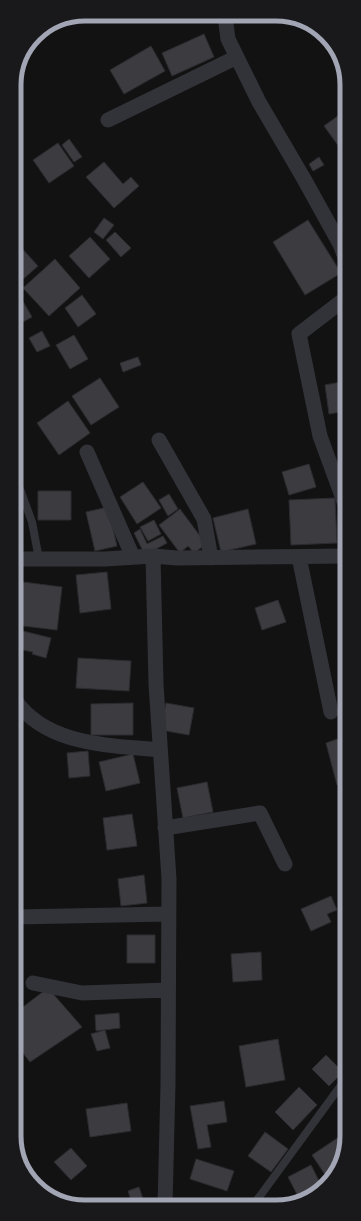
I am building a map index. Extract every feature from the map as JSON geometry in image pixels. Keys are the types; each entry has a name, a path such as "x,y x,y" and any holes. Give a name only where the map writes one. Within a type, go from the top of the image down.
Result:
{"street":[{"path":"226,21 228,39 259,102 340,244"},
{"path":"108,120 237,57"},
{"path":"340,303 299,334 320,436 340,491"},
{"path":"159,440 204,519 211,558"},
{"path":"87,452 133,557"},
{"path":"153,556 156,684 169,879 168,1084 165,1200"},
{"path":"21,558 105,559 153,556 177,558 340,556"},
{"path":"299,557 331,712"},
{"path":"21,708 39,724 57,734 102,745 160,750"},
{"path":"165,828 260,813 286,864"},
{"path":"21,917 168,914"},
{"path":"33,983 82,993 168,990"}],"lane":[{"path":"21,491 32,522 39,559"},
{"path":"257,1200 340,1087"}],"building":[{"path":"204,34 214,57 172,76 162,53"},
{"path":"151,46 165,71 124,94 110,70"},
{"path":"340,114 340,148 324,126"},
{"path":"69,139 82,157 74,162 62,145"},
{"path":"58,143 74,166 49,183 33,160"},
{"path":"319,157 324,165 313,171 309,164"},
{"path":"104,162 123,184 131,177 139,186 114,208 86,177"},
{"path":"104,218 114,225 103,239 94,232"},
{"path":"308,220 340,274 305,295 273,242"},
{"path":"115,232 131,248 121,257 106,240"},
{"path":"90,237 110,259 89,278 69,256"},
{"path":"21,247 38,266 21,281"},
{"path":"55,259 80,288 49,316 23,288"},
{"path":"82,295 96,314 78,327 65,308"},
{"path":"21,298 32,317 21,323"},
{"path":"42,331 50,346 37,352 29,338"},
{"path":"74,335 88,359 70,369 56,345"},
{"path":"138,357 141,365 123,372 120,363"},
{"path":"100,378 119,407 91,425 72,396"},
{"path":"340,382 340,412 329,414 325,385"},
{"path":"68,401 90,433 59,455 37,423"},
{"path":"309,464 316,487 289,495 282,472"},
{"path":"143,482 161,508 137,524 120,497"},
{"path":"38,491 71,491 71,520 38,520"},
{"path":"169,494 178,509 168,516 159,500"},
{"path":"335,498 337,543 291,545 289,500"},
{"path":"108,507 117,546 95,551 86,512"},
{"path":"180,509 206,544 194,553 188,546 180,553 159,525"},
{"path":"248,509 256,544 221,552 213,518"},
{"path":"154,520 161,534 148,541 140,527"},
{"path":"140,529 147,544 163,536 167,543 145,555 134,533"},
{"path":"107,572 111,609 80,613 76,575"},
{"path":"21,582 62,587 57,630 21,626"},
{"path":"278,600 286,622 262,630 255,608"},
{"path":"23,631 51,638 46,658 32,654 33,652 21,650 21,638"},
{"path":"78,658 131,661 129,691 76,688"},
{"path":"133,703 133,735 91,735 91,704"},
{"path":"166,703 194,708 189,735 161,730"},
{"path":"340,738 340,784 337,785 326,743"},
{"path":"88,751 90,776 69,778 67,753"},
{"path":"133,754 140,783 106,791 99,762"},
{"path":"207,782 213,812 183,818 177,788"},
{"path":"132,814 137,846 107,850 103,818"},
{"path":"144,875 147,903 121,906 118,879"},
{"path":"331,896 337,910 327,914 331,922 311,931 301,909"},
{"path":"127,935 155,935 155,963 127,963"},
{"path":"261,952 262,980 233,982 231,954"},
{"path":"48,988 82,1027 30,1062 21,1051 21,1008"},
{"path":"119,1013 120,1028 96,1031 95,1015"},
{"path":"105,1030 110,1048 97,1051 91,1034"},
{"path":"278,1039 285,1080 246,1087 239,1046"},
{"path":"326,1055 340,1069 340,1075 329,1086 312,1069"},
{"path":"299,1087 317,1105 293,1130 275,1112"},
{"path":"224,1101 227,1122 207,1125 211,1147 198,1149 190,1106"},
{"path":"127,1103 131,1131 90,1137 86,1109"},
{"path":"265,1132 288,1149 271,1172 248,1156"},
{"path":"339,1137 340,1138 338,1153 335,1161 326,1176 312,1155"},
{"path":"71,1148 87,1166 71,1180 54,1162"},
{"path":"196,1159 234,1171 227,1191 190,1179"},
{"path":"311,1165 320,1182 298,1196 288,1177"},
{"path":"139,1187 143,1200 131,1200 128,1191"}]}
